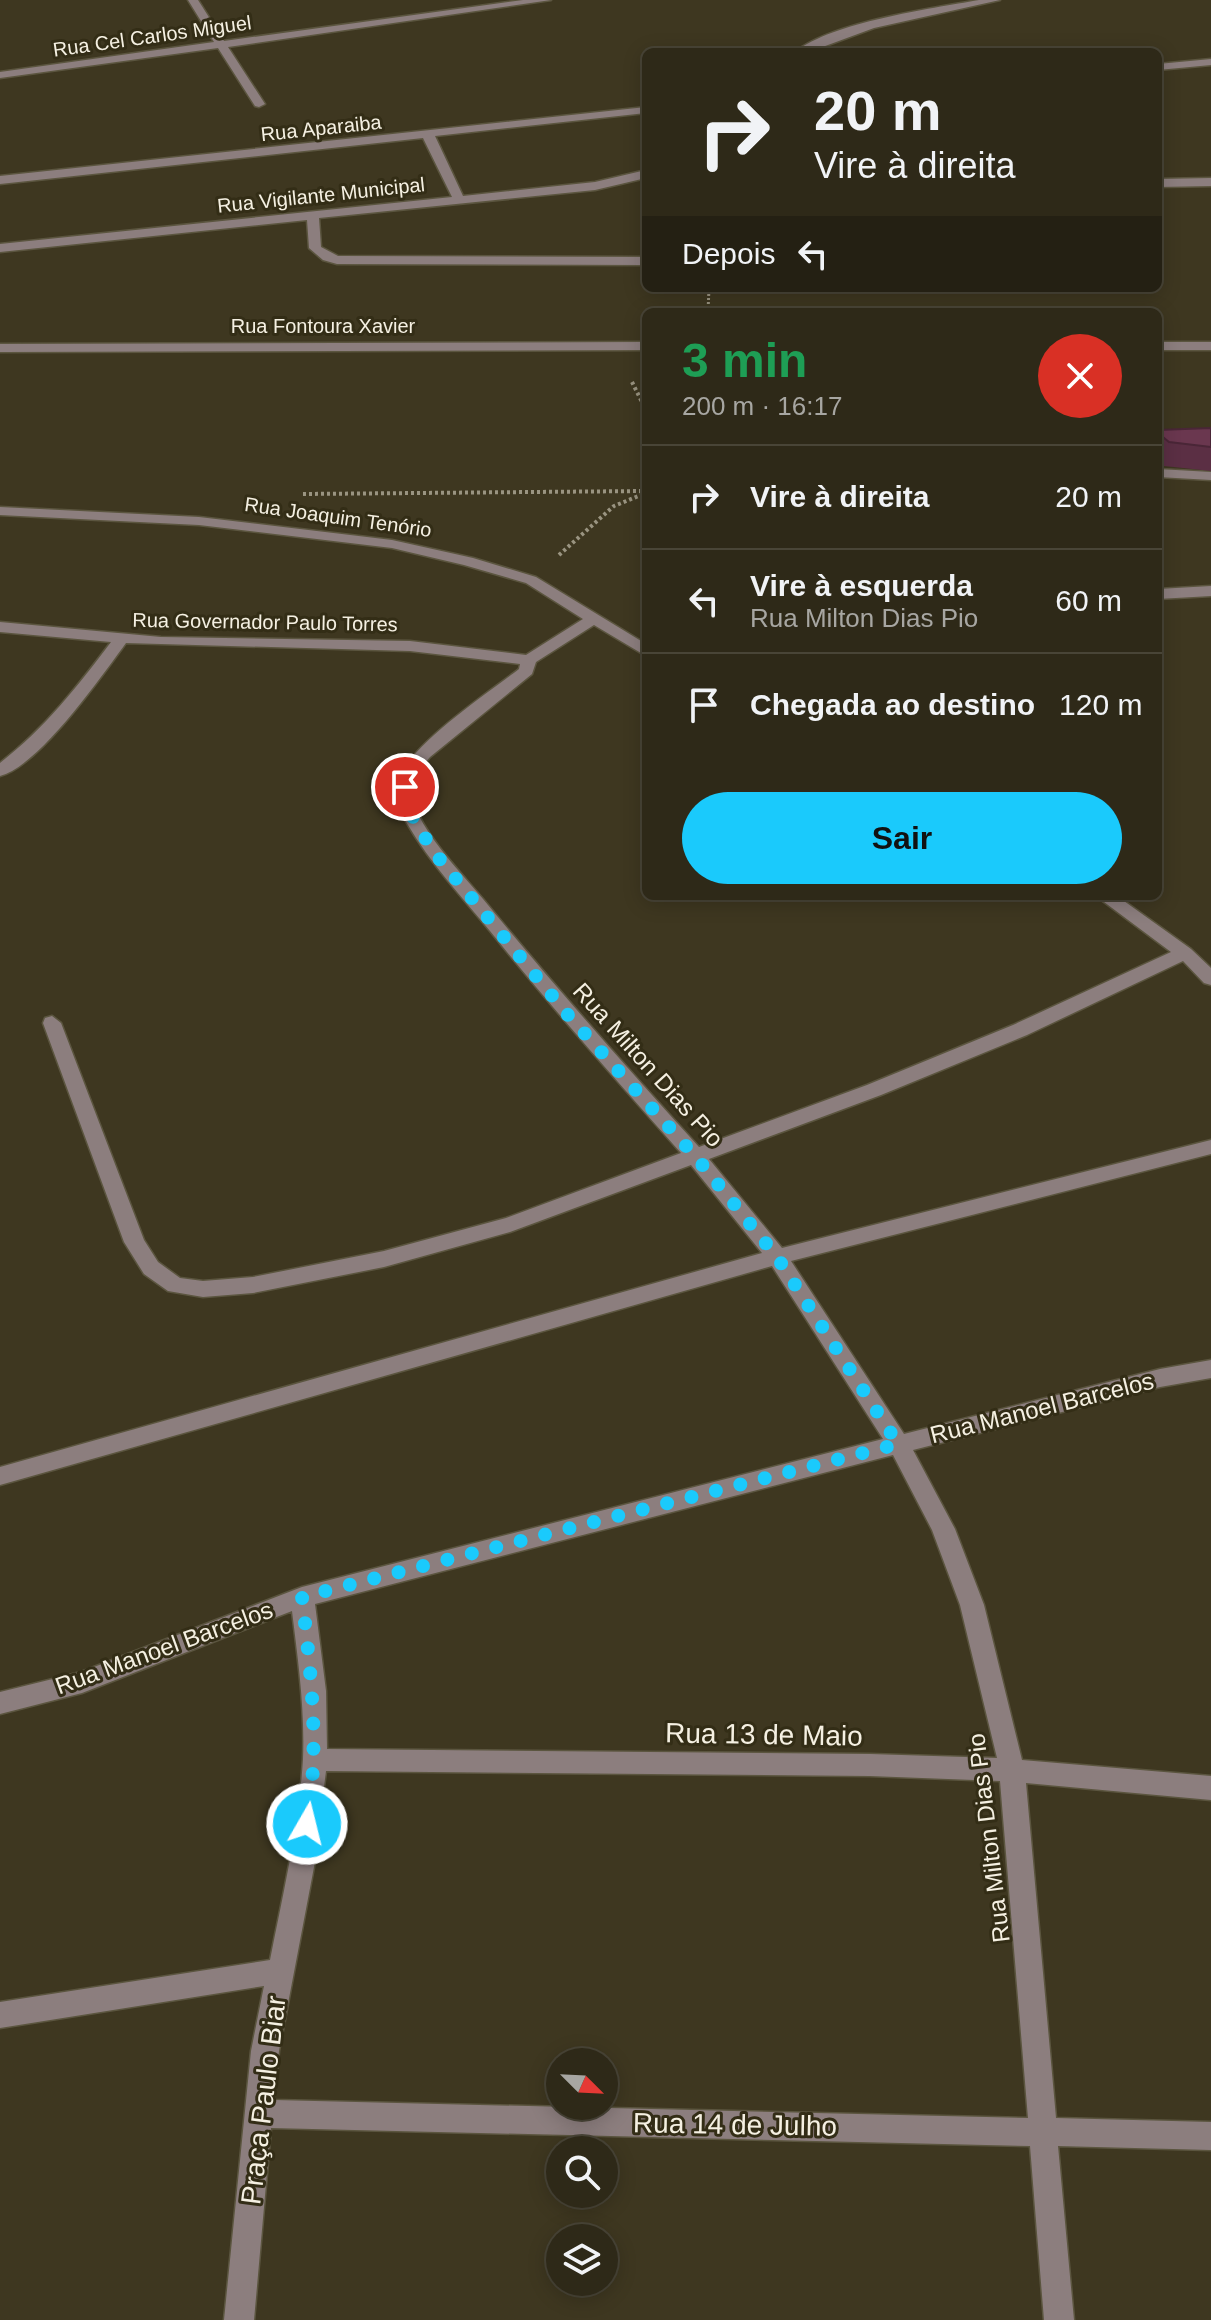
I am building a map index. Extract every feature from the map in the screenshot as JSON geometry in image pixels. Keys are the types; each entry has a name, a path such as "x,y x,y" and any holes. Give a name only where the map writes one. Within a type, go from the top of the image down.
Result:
{"street":[{"path":"193,0 259,104"},
{"name":"Rua Cel Carlos Miguel","path":"0,75 546,0"},
{"path":"808,48 825,40 895,21 995,0"},
{"path":"1162,67 1211,62"},
{"name":"Rua Aparaiba","path":"0,180 642,110"},
{"path":"428,135 459,200"},
{"name":"Rua Vigilante Municipal","path":"0,248 595,186 642,175"},
{"path":"1162,183 1211,182"},
{"path":"313,215 315,248 337,260 642,261"},
{"name":"Rua Fontoura Xavier","path":"0,348 642,346"},
{"path":"1162,346 1211,346"},
{"path":"1162,473 1211,476"},
{"name":"Rua Joaquim Tenório","path":"0,511 199,521 392,544 468,561 531,580 642,649"},
{"path":"1162,594 1211,591"},
{"name":"Rua Milton Dias Pio","path":"593,619 529,660 526,671 454,727 410,770 405,787 406,805 433,851 568,1015 696,1157 777,1257 898,1444 943,1529 972,1605 1012,1770 1059,2320"},
{"name":"Rua Governador Paulo Torres","path":"0,627 121,639 410,646 529,660"},
{"path":"0,771 32,746 68,710 121,639"},
{"path":"1111,900 1185,953 1211,979"},
{"path":"52,1023 134,1242 151,1268 175,1285 203,1289 253,1285 384,1259 510,1224 696,1157 961,1054 1185,953"},
{"path":"0,1476 777,1257 1211,1147"},
{"name":"Rua Manoel Barcelos","path":"0,1703 82,1682 302,1597 1160,1378 1211,1369"},
{"path":"280,1971 301,1867 315,1760 314,1691 302,1597"},
{"name":"Rua 13 de Maio","path":"315,1760 870,1765 1012,1770 1211,1788"},
{"name":"Praça Paulo Biar","path":"0,2015 280,1971 258,2114 239,2320"},
{"name":"Rua 14 de Julho","path":"258,2114 1211,2136"}],"path":[{"path":"299,494 642,492"},
{"path":"531,580 614,506 642,494"}],"building":[{"path":"1211,428 1211,447 1169,442 1162,436 1162,430"}],"route":[{"path":"307,1824 315,1760 314,1691 302,1597 898,1444 777,1257 696,1157 568,1015 433,851 406,805 405,787"}]}
